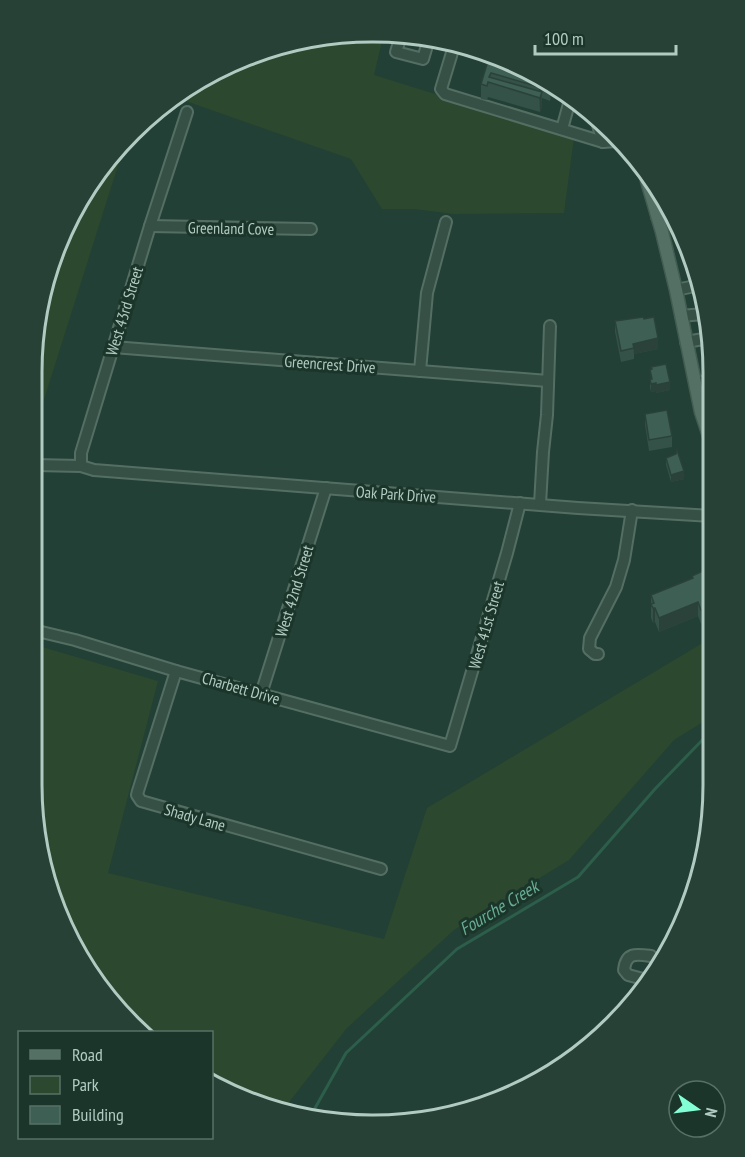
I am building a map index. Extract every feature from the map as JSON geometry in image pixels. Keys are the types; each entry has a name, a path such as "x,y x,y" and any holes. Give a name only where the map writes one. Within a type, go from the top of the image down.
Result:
{"main road":[{"path":"651,195 676,290 695,382 703,401"}],"street":[{"path":"399,43 396,52 423,59 427,47"},
{"path":"452,52 441,89 445,94 603,142 608,142"},
{"path":"562,129 568,106"},
{"name":"West 43rd Street","path":"81,466 81,453 187,112"},
{"path":"601,134 603,142"},
{"path":"657,217 663,215"},
{"path":"420,371 427,292 446,222"},
{"name":"Greenland Cove","path":"150,226 312,229"},
{"path":"676,290 692,287"},
{"path":"681,316 698,314"},
{"path":"540,504 548,415 550,326"},
{"path":"686,342 701,340"},
{"name":"Greencrest Drive","path":"113,347 548,381"},
{"path":"695,382 703,382"},
{"path":"42,465 81,466"},
{"name":"Oak Park Drive","path":"81,466 105,471 520,504 703,515"},
{"name":"West 42nd Street","path":"261,694 326,488"},
{"name":"West 41st Street","path":"450,746 520,504"},
{"path":"598,654 589,649 590,638 616,587 624,560 632,510"},
{"name":"Charbett Drive","path":"42,632 450,746"},
{"name":"Shady Lane","path":"176,670 138,790 139,799 381,869"},
{"path":"640,978 628,975 624,970 625,962 629,957 639,954 644,959 653,959"}],"green space":[{"path":"382,42 374,75 574,137 564,213 454,214 414,209 382,209 351,159 185,101 226,76 287,53 329,45"},
{"path":"120,160 42,406 45,329 53,287 76,226 86,207"},
{"path":"703,643 703,722 674,740 569,860 454,930 347,1028 287,1104 246,1090 213,1074 213,1031 153,1031 110,986 76,931 53,870 45,828 42,784 42,647 158,681 108,873 384,939 427,808"}],"building":[{"path":"487,63 539,87 491,73 489,77 542,92 540,98 488,82 487,86 481,84"},
{"path":"643,317 644,319 654,317 658,338 633,344 634,348 621,351 615,321"},
{"path":"666,364 670,382 651,384 651,367"},
{"path":"667,410 672,436 649,440 645,414"},
{"path":"677,450 684,471 671,475 666,458 676,454"},
{"path":"703,571 703,609 701,610 698,602 659,618 651,604 654,603 651,595 693,578 692,576"}],"waterway":[{"name":"Fourche Creek","path":"314,1110 346,1053 457,949 578,877 655,789 703,739"}]}
